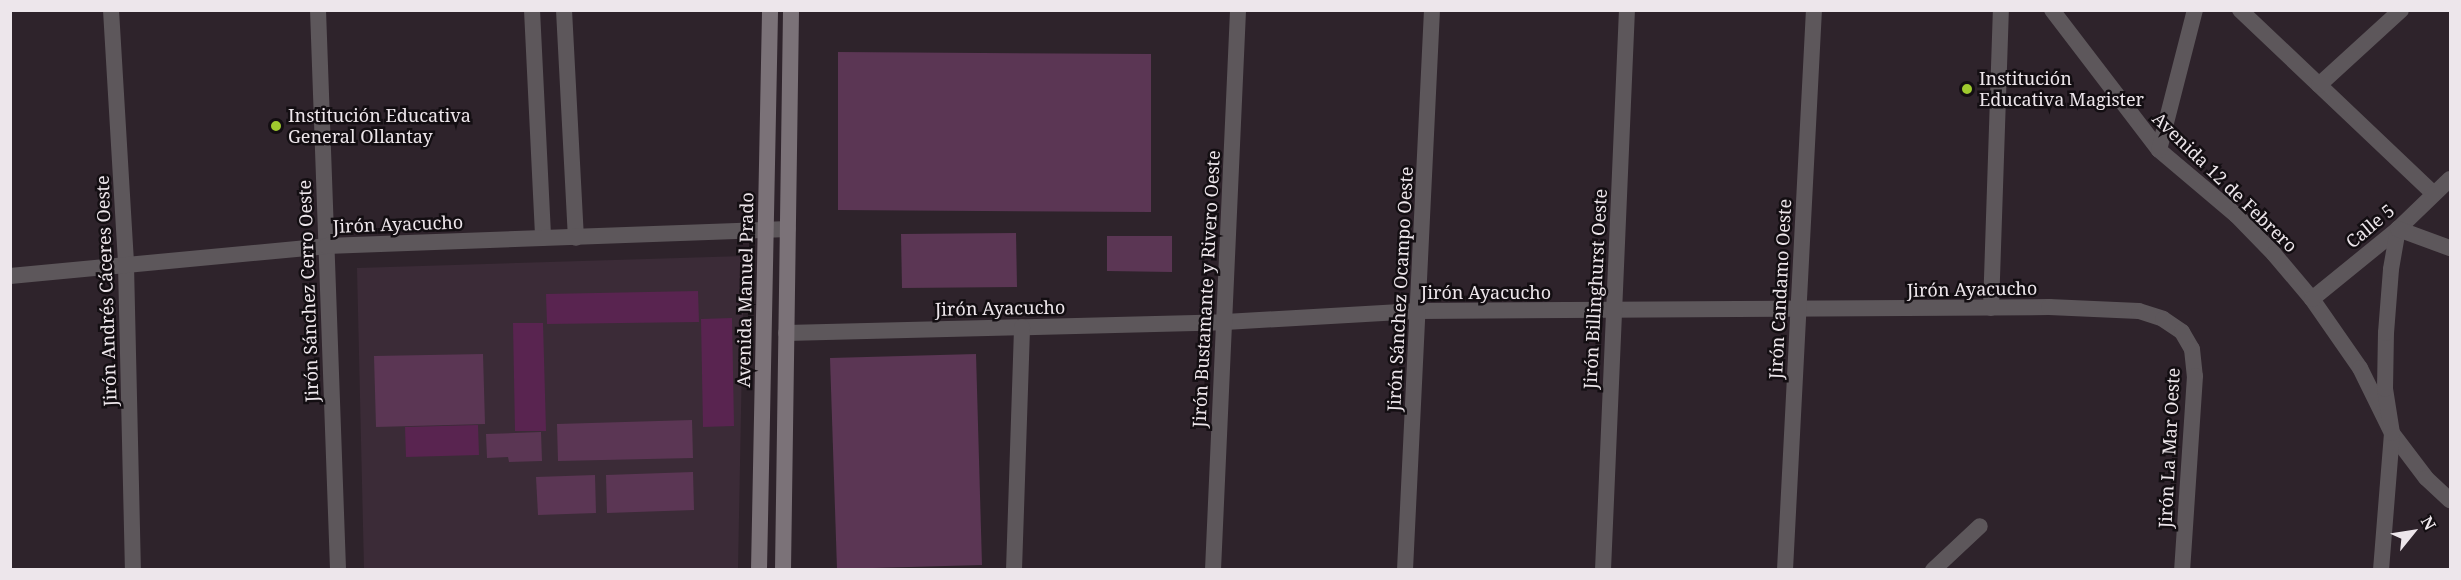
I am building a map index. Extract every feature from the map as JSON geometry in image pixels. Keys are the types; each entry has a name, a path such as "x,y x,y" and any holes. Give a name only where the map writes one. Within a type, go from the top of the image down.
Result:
{"main road":[{"name":"Avenida Manuel Prado","path":"759,570 770,10"},
{"path":"783,570 790,10"}],"street":[{"name":"Jirón Andrés Cáceres Oeste","path":"111,10 126,265 134,570"},
{"name":"Jirón Sánchez Cerro Oeste","path":"318,10 338,570"},
{"path":"532,10 543,238"},
{"path":"564,10 576,238"},
{"name":"Jirón Bustamante y Rivero Oeste","path":"1213,570 1238,10"},
{"name":"Jirón Sánchez Ocampo Oeste","path":"1405,570 1432,10"},
{"name":"Jirón Billinghurst Oeste","path":"1603,570 1627,10"},
{"name":"Jirón Candamo Oeste","path":"1785,570 1814,10"},
{"path":"1991,308 2001,10"},
{"name":"Avenida 12 de Febrero","path":"2052,10 2159,150 2236,215 2274,254 2312,299 2360,368 2392,433 2426,478 2451,500"},
{"path":"2159,150 2195,10"},
{"path":"2240,10 2434,194"},
{"path":"2319,85 2401,10"},
{"name":"Calle 5","path":"2312,299 2398,229 2451,179"},
{"name":"Jirón Ayacucho","path":"10,276 326,246 788,229"},
{"path":"2381,570 2392,433 2385,389 2384,360 2391,269 2398,229 2451,248"},
{"name":"Jirón Ayacucho","path":"786,333 1225,322 1418,311 2049,307 2139,311 2163,319 2182,332"},
{"path":"1014,570 1022,327"},
{"name":"Jirón La Mar Oeste","path":"2182,332 2192,349 2195,376 2182,570"},
{"path":"1933,570 1980,526"}],"shaded area":[{"path":"838,52 1151,54 1151,212 838,210"},
{"path":"1016,233 1017,287 902,288 901,234"},
{"path":"1107,236 1172,236 1172,272 1107,271"},
{"path":"744,256 738,569 364,569 357,268"},
{"path":"483,354 485,424 376,427 374,356"},
{"path":"976,354 982,565 837,569 830,358"},
{"path":"692,420 693,458 558,461 557,424"},
{"path":"541,432 542,461 509,462 508,457 487,458 486,434"},
{"path":"693,472 694,510 607,513 606,475"},
{"path":"595,475 596,513 538,515 536,477"}],"building":[{"path":"698,291 699,322 547,324 546,294"},
{"path":"732,318 734,426 703,427 701,319"},
{"path":"513,323 543,323 546,431 515,431"},
{"path":"478,425 479,455 406,457 405,427"}],"place":[{"name":"Institución Educativa Magister","path":"1967,89"},
{"name":"Institución Educativa General Ollantay","path":"276,126"}]}
